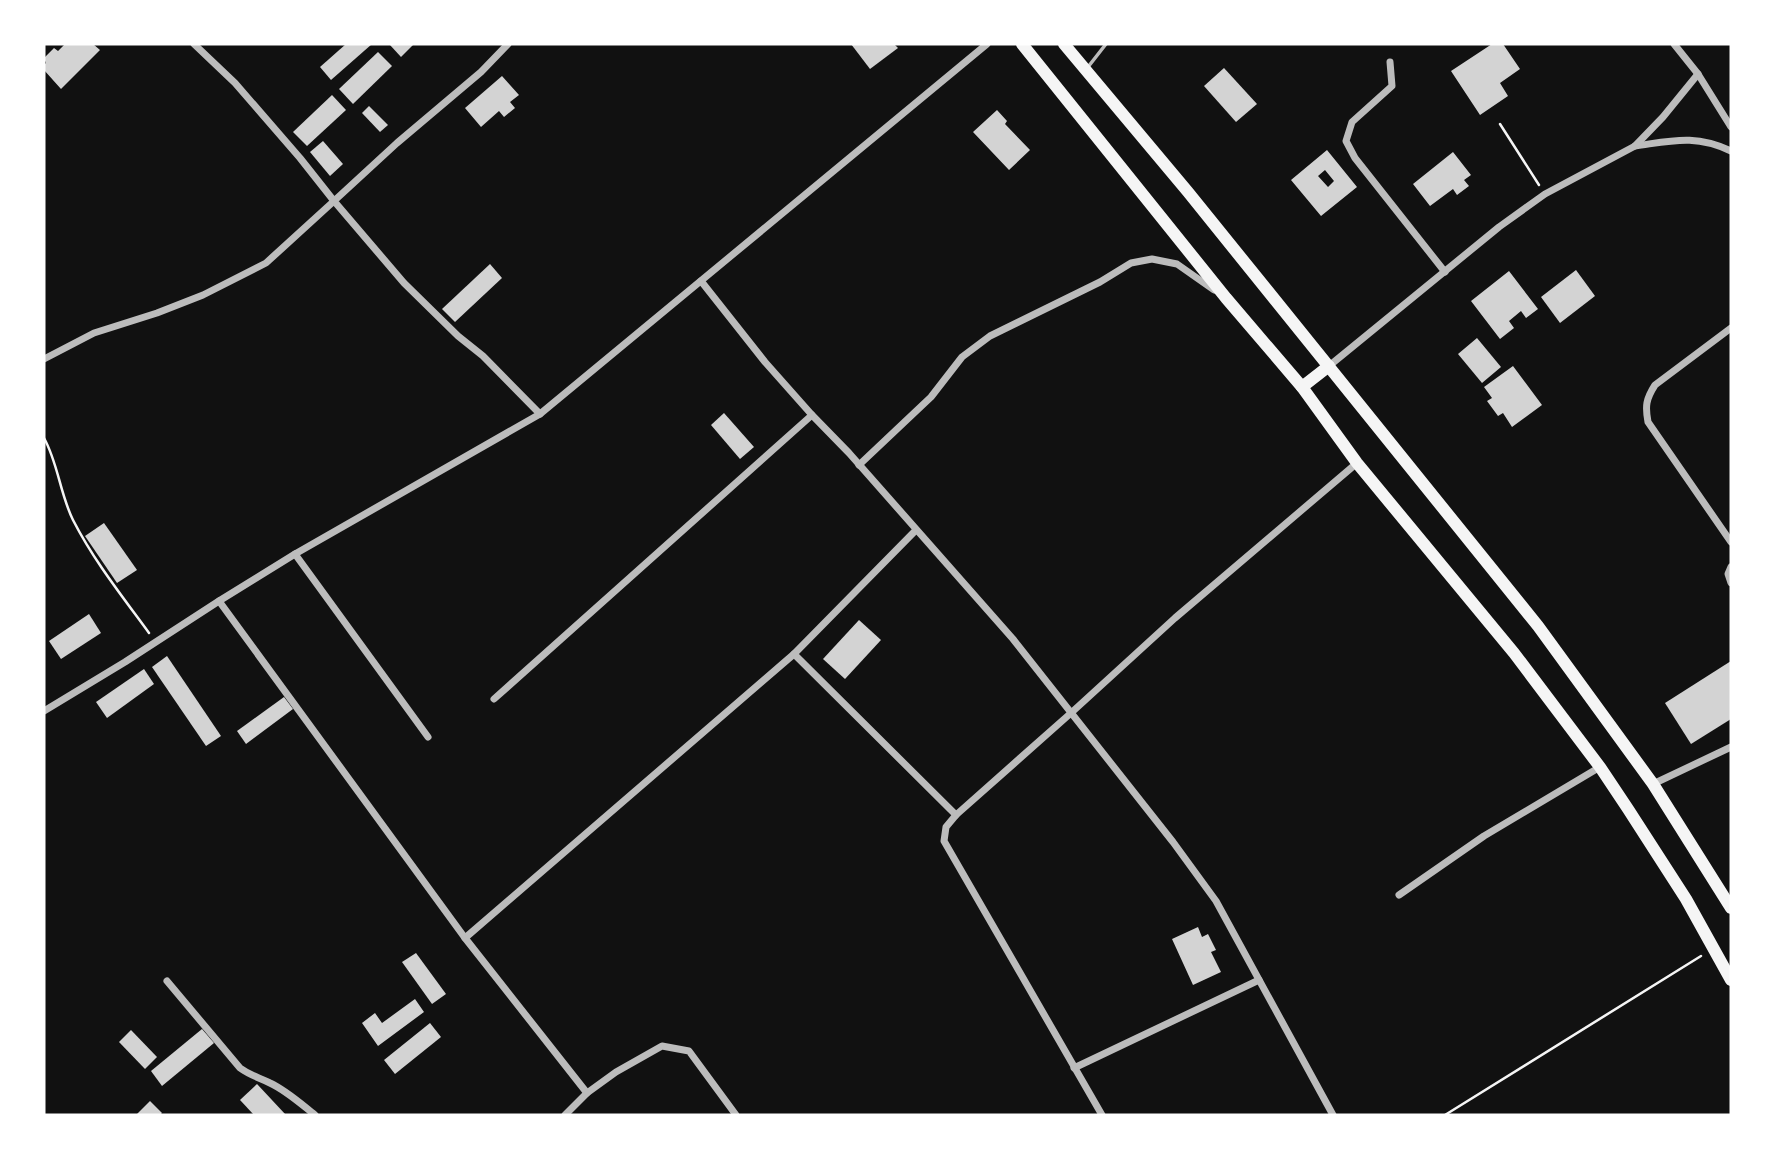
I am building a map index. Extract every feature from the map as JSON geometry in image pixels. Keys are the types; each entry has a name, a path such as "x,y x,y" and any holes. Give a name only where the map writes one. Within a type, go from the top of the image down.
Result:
{"highway":[{"path":"1022,44 1226,298 1302,387 1357,463 1514,653 1600,767 1686,899 1731,981"},
{"path":"1064,44 1188,192 1538,626 1653,784 1731,908"},
{"path":"1302,387 1329,366"}],"street":[{"path":"194,44 235,83 404,283 540,414"},
{"path":"44,359 94,333 203,295 266,262 397,143 481,72 508,44"},
{"path":"44,711 295,554 540,414 986,44"},
{"path":"1674,44 1698,74 1731,127"},
{"path":"1390,62 1392,86 1352,122 1346,141 1355,158 1445,272"},
{"path":"1329,366 1545,194 1634,146 1663,117 1698,74"},
{"path":"1634,146 1685,139 1718,145 1731,151"},
{"path":"859,465 931,397 962,357 990,336 1100,282 1131,263 1152,259 1177,264 1226,298"},
{"path":"701,281 811,415 859,465 1013,639 1173,842 1209,891 1334,1115"},
{"path":"1731,328 1655,385 1647,397 1645,408 1648,422 1731,542"},
{"path":"494,698 811,415"},
{"path":"1102,1115 944,841 946,827 956,815 1175,618 1357,463"},
{"path":"465,938 794,654 916,530"},
{"path":"295,554 428,737"},
{"path":"1731,567 1728,574 1731,583"},
{"path":"219,601 465,938 587,1093"},
{"path":"794,654 956,815"},
{"path":"1653,784 1731,747"},
{"path":"1399,895 1484,836 1600,767"},
{"path":"1074,1068 1259,980"},
{"path":"167,981 240,1068 253,1077 270,1083 315,1115"},
{"path":"565,1115 587,1093 616,1072 662,1046 689,1051 736,1115"}],"lane":[{"path":"1086,70 1106,44"}],"path":[{"path":"1500,124 1545,194"},
{"path":"44,438 78,528 97,562 156,642"},
{"path":"1445,1115 1713,948"}],"building":[{"path":"65,44 93,44 100,50 61,89 44,70 44,58 54,48 58,51"},
{"path":"346,44 372,44 331,80 320,67"},
{"path":"391,44 414,44 401,57"},
{"path":"851,44 894,44 898,48 870,69"},
{"path":"1492,44 1503,44 1520,69 1500,83 1508,96 1480,115 1451,71"},
{"path":"378,52 392,66 353,104 339,89"},
{"path":"1224,68 1257,104 1236,122 1204,86"},
{"path":"502,76 519,95 510,102 515,108 504,117 499,111 481,127 465,108"},
{"path":"332,95 346,110 307,146 293,132"},
{"path":"369,106 388,125 380,132 362,113"},
{"path":"997,110 1007,121 1005,124 1030,150 1009,170 973,132"},
{"path":"323,141 343,164 330,176 310,152"},
{"path":"1327,150 1357,187 1321,216 1291,180","holes":["1325,170 1334,181 1328,187 1318,176"]},
{"path":"1453,152 1471,175 1464,180 1469,186 1457,195 1453,189 1430,206 1413,184"},
{"path":"490,264 502,278 455,322 442,309"},
{"path":"1576,270 1595,296 1560,323 1541,297"},
{"path":"1509,271 1538,309 1526,318 1521,311 1509,321 1514,328 1500,339 1471,301"},
{"path":"1477,338 1501,367 1482,383 1458,354"},
{"path":"1513,366 1542,405 1512,427 1503,413 1498,416 1487,401 1492,398 1484,387"},
{"path":"724,413 754,447 740,459 711,425"},
{"path":"104,523 137,570 117,583 85,536"},
{"path":"89,614 101,633 61,659 49,641"},
{"path":"859,620 881,640 845,679 823,659"},
{"path":"167,656 221,736 206,746 152,667"},
{"path":"1731,661 1731,719 1691,744 1665,703"},
{"path":"144,669 154,684 107,718 96,702"},
{"path":"284,697 293,709 246,744 237,731"},
{"path":"1198,927 1202,937 1208,934 1216,950 1211,952 1221,972 1193,985 1172,939"},
{"path":"416,953 446,994 432,1004 402,962"},
{"path":"415,999 424,1012 378,1046 362,1023 375,1013 382,1023"},
{"path":"430,1023 441,1037 395,1074 384,1060"},
{"path":"202,1029 214,1043 162,1086 151,1071"},
{"path":"131,1030 157,1057 145,1069 119,1042"},
{"path":"257,1084 286,1115 254,1115 240,1100"},
{"path":"150,1101 162,1113 160,1115 136,1115"}]}
